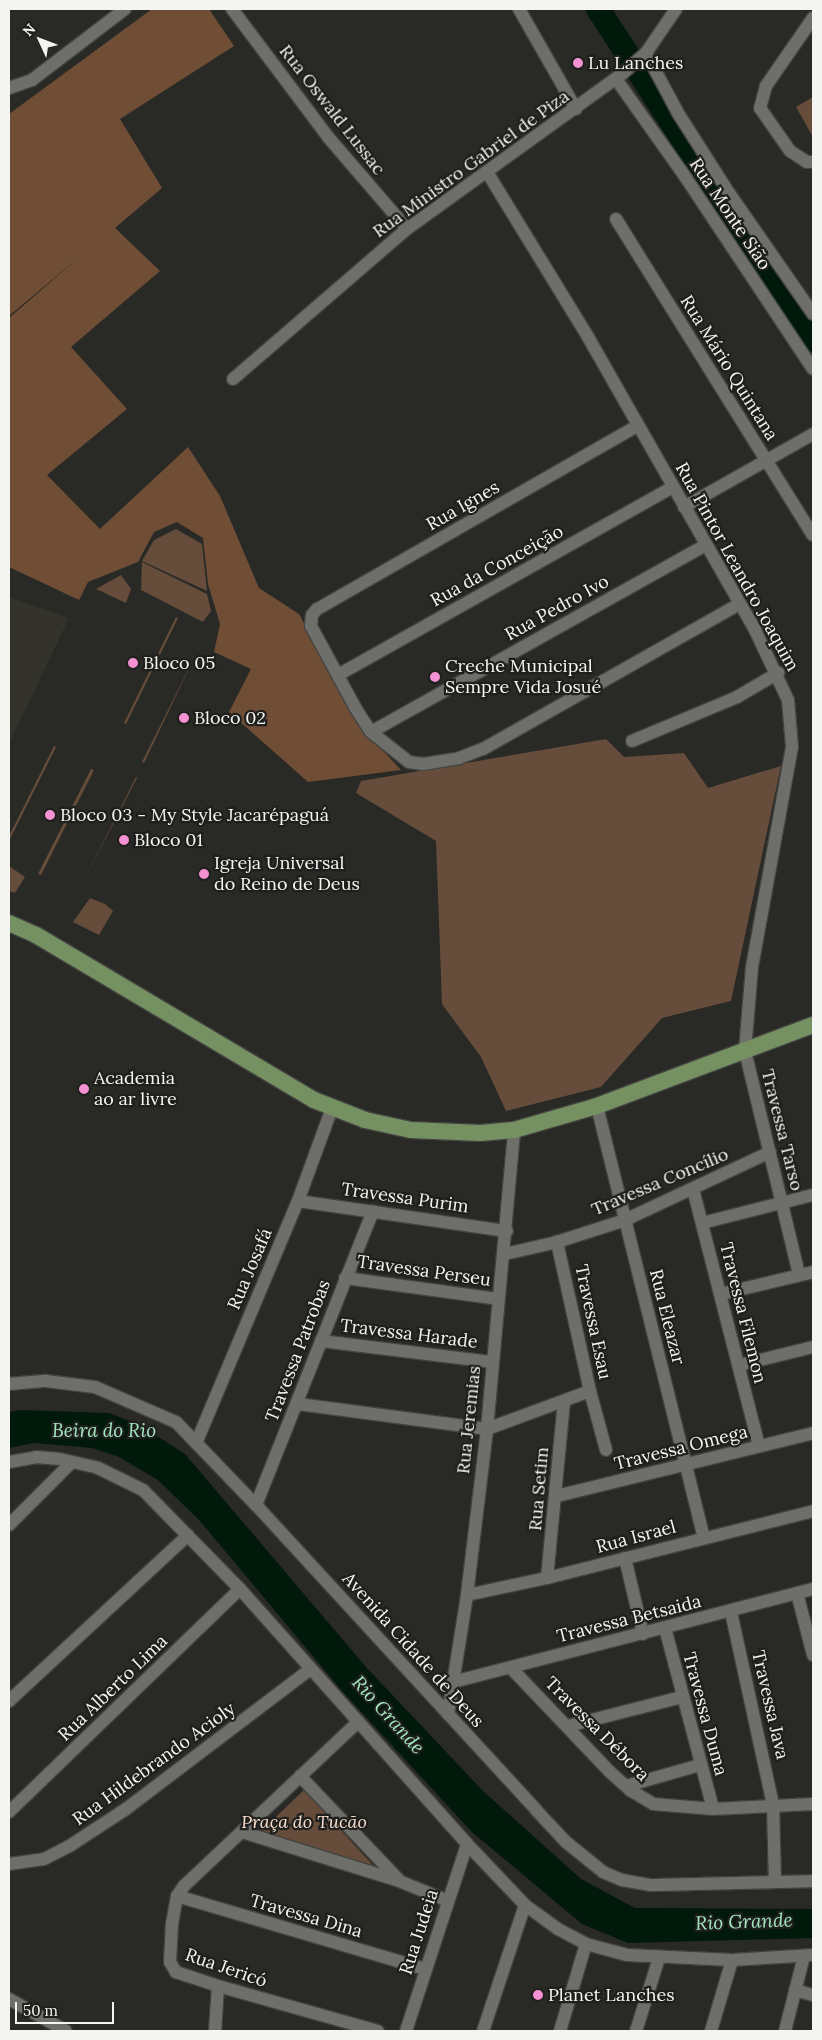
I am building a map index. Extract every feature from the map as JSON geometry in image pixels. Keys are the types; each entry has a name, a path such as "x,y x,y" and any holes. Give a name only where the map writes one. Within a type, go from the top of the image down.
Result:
{"main road":[{"path":"9,923 36,935 332,1108 385,1126 411,1130 453,1133 514,1130 597,1106 813,1027"}],"street":[{"path":"9,88 32,80 125,9"},
{"name":"Rua Oswald Lussac","path":"232,9 328,136 407,229"},
{"path":"519,9 576,109"},
{"name":"Rua Ministro Gabriel de Piza","path":"232,379 407,229 620,76 643,56 676,9"},
{"path":"813,18 766,86 760,108 790,151 807,162 813,162"},
{"name":"Rua Monte Sião","path":"643,56 724,185 809,298 813,314"},
{"name":"Rua Monte Sião","path":"620,76 813,369"},
{"name":"Rua Pintor Leandro Joaquim","path":"487,172 588,337 637,426 674,487 778,674 792,716 792,747 750,977 745,1051"},
{"name":"Rua Mário Quintana","path":"616,220 813,535"},
{"name":"Rua Ignes","path":"338,675 311,620 317,609 637,426"},
{"path":"684,507 813,434"},
{"name":"Rua da Conceição","path":"338,675 674,487"},
{"name":"Rua Pedro Ivo","path":"372,732 706,545"},
{"path":"338,675 372,732 408,762 436,763 473,753 739,604"},
{"path":"632,741 737,697 778,674"},
{"name":"Travessa Tarso","path":"745,1051 799,1275"},
{"name":"Rua Eleazar","path":"597,1106 704,1537"},
{"name":"Rua Josafá","path":"197,1441 298,1201 332,1108"},
{"name":"Rua Jeremias","path":"448,1714 467,1595 487,1429 498,1299 505,1254 514,1130"},
{"name":"Travessa Concílio","path":"505,1254 557,1242 625,1220 770,1152"},
{"name":"Travessa Filemon","path":"693,1189 760,1446"},
{"path":"702,1223 813,1195"},
{"name":"Travessa Purim","path":"298,1201 507,1231"},
{"name":"Travessa Patrobas","path":"256,1504 298,1404 345,1278 373,1211"},
{"name":"Travessa Esau","path":"487,1429 590,1391 557,1242"},
{"path":"721,1294 813,1272"},
{"name":"Travessa Perseu","path":"345,1278 498,1299"},
{"name":"Travessa Harade","path":"321,1341 493,1362"},
{"path":"740,1365 813,1347"},
{"name":"Avenida Cidade de Deus","path":"9,1384 46,1381 96,1387 176,1422 197,1441 256,1504 566,1842 603,1872 622,1880 651,1884 813,1881"},
{"path":"590,1391 606,1450"},
{"name":"Rua Setim","path":"548,1578 557,1496 564,1402"},
{"path":"298,1404 487,1429"},
{"name":"Travessa Omega","path":"557,1496 813,1433"},
{"path":"9,1462 36,1457 72,1462 123,1478 142,1490 240,1588 309,1670 467,1844 526,1905 586,1944 627,1955 659,1958 732,1960 809,1955 795,1990 784,2031"},
{"path":"9,1524 72,1462"},
{"name":"Rua Israel","path":"467,1595 548,1578 704,1537 813,1511"},
{"path":"9,1701 188,1535"},
{"path":"625,1558 643,1634"},
{"name":"Rua Alberto Lima","path":"9,1812 240,1588"},
{"name":"Travessa Betsaida","path":"453,1682 731,1612 813,1589"},
{"path":"797,1593 813,1655"},
{"name":"Travessa Java","path":"731,1612 774,1805 775,1882"},
{"name":"Travessa Duma","path":"665,1628 713,1809"},
{"name":"Travessa Débora","path":"512,1668 626,1786 653,1804 713,1809 813,1804"},
{"name":"Rua Hildebrando Acioly","path":"9,1864 44,1859 72,1845 126,1809 309,1670"},
{"path":"568,1726 682,1697"},
{"name":"Rua Jericó","path":"358,1722 194,1875 177,1896 172,1923 173,1969 218,1986 378,2031"},
{"path":"626,1786 700,1765"},
{"path":"300,1776 400,1881"},
{"path":"242,1832 400,1881 446,1900"},
{"name":"Rua Judeia","path":"406,2031 446,1900 467,1844"},
{"name":"Travessa Dina","path":"177,1896 425,1969"},
{"path":"483,2031 526,1905"},
{"path":"560,2031 586,1944"},
{"path":"636,2031 659,1958"},
{"path":"711,2031 732,1960"},
{"path":"215,2031 218,1986"},
{"path":"795,1990 813,1995"},
{"path":"9,1999 66,2031"}],"shaded area":[{"path":"152,9 209,9 234,46 120,119 162,188 115,228 160,271 71,347 127,409 47,475 100,529 188,447 220,496 259,588 299,614 360,726 401,770 308,782 229,712 251,669 214,652 220,624 208,584 203,538 177,522 154,532 138,562 88,582 79,600 9,567 9,318 78,258 9,316 9,114"},
{"path":"9,597 69,618 9,744"}],"green space":[{"path":"813,97 813,137 796,107"},
{"path":"176,529 202,544 207,591 142,561 154,540"},
{"path":"142,562 207,594 211,611 203,622 141,590"},
{"path":"121,575 131,589 126,603 96,589"},
{"path":"176,617 178,618 126,724 124,723"},
{"path":"195,656 144,763 142,762"},
{"path":"606,739 624,757 684,753 708,788 781,766 731,1001 662,1018 601,1087 506,1111 481,1057 442,1004 436,841 356,793 361,781"},
{"path":"54,746 56,747 9,841 9,836"},
{"path":"91,769 94,770 41,875 38,874"},
{"path":"136,777 137,778 83,882"},
{"path":"9,866 25,877 15,893 9,891"},
{"path":"90,898 105,904 113,911 99,935 73,922"},
{"name":"Praça do Tucão","path":"304,1790 381,1874 261,1831"}],"water":[{"path":"19,1410 109,1413 138,1424 185,1454 366,1667 482,1790 581,1879 635,1908 813,1909 813,1938 628,1943 582,1924 472,1832 343,1692 199,1520 158,1480 119,1457 92,1448 34,1443 9,1448 9,1412"}],"waterway":[{"path":"598,9 813,340"}],"place":[{"name":"Lu Lanches","path":"578,63"},
{"name":"Bloco 05","path":"133,663"},
{"name":"Creche Municipal Sempre Vida Josué","path":"435,677"},
{"name":"Bloco 02","path":"184,718"},
{"name":"Bloco 03 - My Style Jacarépaguá","path":"50,815"},
{"name":"Bloco 01","path":"124,840"},
{"name":"Igreja Universal do Reino de Deus","path":"204,874"},
{"name":"Academia ao ar livre","path":"84,1089"},
{"name":"Planet Lanches","path":"538,1995"}],"water label":[{"name":"Beira do Rio","path":"104,1431"},
{"name":"Rio Grande","path":"388,1715"},
{"name":"Rio Grande","path":"744,1922"}]}
